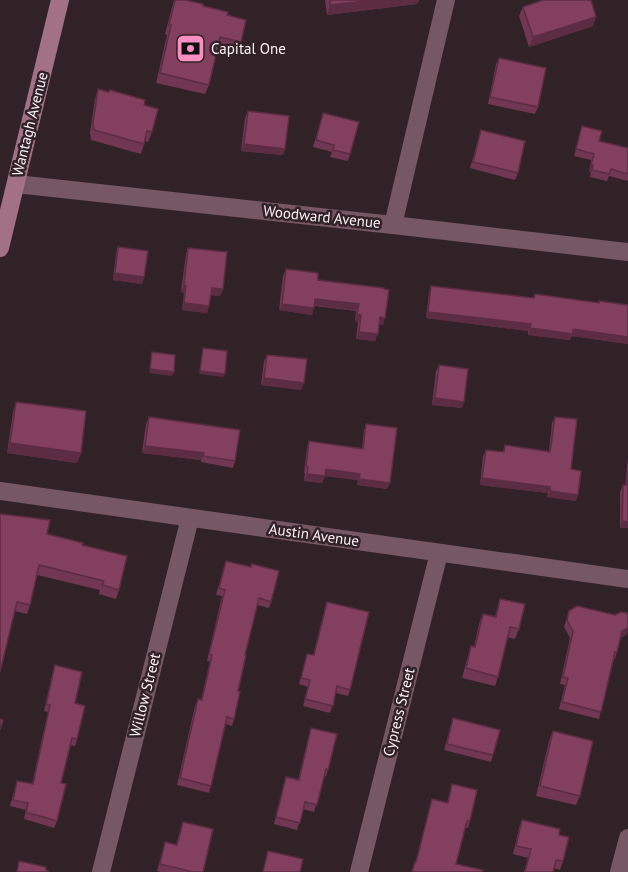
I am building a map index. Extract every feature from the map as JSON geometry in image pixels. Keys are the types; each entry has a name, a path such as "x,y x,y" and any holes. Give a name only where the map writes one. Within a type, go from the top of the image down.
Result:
{"main road":[{"name":"Wantagh Avenue","path":"0,248 60,0"}],"street":[{"path":"393,225 446,0"},
{"name":"Woodward Avenue","path":"16,184 628,252"},
{"name":"Austin Avenue","path":"0,491 628,579"},
{"name":"Willow Street","path":"101,872 190,518"},
{"name":"Cypress Street","path":"359,872 439,553"},
{"path":"619,872 628,838"}],"building":[{"name":"Capital One","path":"175,0 203,4 203,6 228,12 227,15 246,20 241,42 220,37 209,85 160,73"},
{"path":"330,0 374,0 330,5"},
{"path":"543,0 591,0 596,17 533,37 523,7"},
{"path":"499,58 546,68 538,107 490,97"},
{"path":"98,89 145,100 144,105 158,109 152,132 147,131 144,144 94,130"},
{"path":"248,111 289,116 285,149 244,144"},
{"path":"323,113 359,122 350,154 333,150 334,145 316,140"},
{"path":"582,126 602,131 599,141 628,148 628,174 611,169 609,174 592,170 594,154 576,149"},
{"path":"481,130 525,141 518,173 473,162"},
{"path":"118,247 148,251 144,277 115,273"},
{"path":"188,248 227,252 223,289 212,288 209,306 184,303"},
{"path":"286,269 318,273 318,280 389,290 385,318 380,317 378,334 359,332 361,315 357,314 359,304 315,299 314,308 282,304"},
{"path":"431,286 534,298 535,294 628,305 628,337 573,329 573,334 530,328 531,324 428,312"},
{"path":"203,348 227,351 225,374 200,371"},
{"path":"152,352 175,355 174,372 150,369"},
{"path":"267,355 307,359 304,383 264,378"},
{"path":"439,365 468,369 464,402 435,398"},
{"path":"16,402 86,411 81,453 10,443"},
{"path":"149,417 240,430 235,461 203,456 204,453 145,446"},
{"path":"555,417 577,419 571,469 581,471 578,495 550,491 550,487 482,478 486,450 504,452 505,445 550,452"},
{"path":"366,424 397,428 390,483 359,479 360,474 326,469 325,476 307,474 309,441 363,449"},
{"path":"628,470 628,522 622,521 623,485 626,485"},
{"path":"0,514 50,520 47,534 127,556 119,590 102,585 104,581 39,565 30,605 17,602 0,672"},
{"path":"226,561 251,567 252,564 279,571 271,602 259,598 245,655 234,719 227,717 211,786 180,778 198,699 202,700 212,655 209,654 225,590 219,588"},
{"path":"500,599 525,604 519,629 510,627 498,677 466,668 471,646 475,647 483,614 496,617"},
{"path":"327,602 369,612 350,690 337,686 333,706 305,699 310,680 301,678 307,654 314,655"},
{"path":"577,606 615,615 621,612 628,615 628,628 622,631 617,652 615,652 601,712 562,702 568,678 563,677 573,631 567,620 569,611"},
{"path":"55,665 82,672 75,703 85,706 77,739 72,738 61,783 66,784 57,821 26,812 28,803 13,800 17,781 33,784 50,705 46,704"},
{"path":"453,718 500,730 493,755 447,744"},
{"path":"311,728 337,734 317,805 305,802 300,823 276,817 286,777 299,780"},
{"path":"553,731 593,741 580,796 540,786"},
{"path":"452,784 477,790 456,864 483,870 482,872 412,872 432,799 448,803"},
{"path":"522,820 560,829 559,835 569,837 563,861 556,860 553,872 525,872 531,849 516,846"},
{"path":"183,822 213,829 203,872 193,872 160,864 165,842 177,845"},
{"path":"268,851 303,859 300,872 263,872"},
{"path":"19,861 46,867 48,872 17,872"}],"place":[{"name":"Capital One","path":"190,49"}]}
